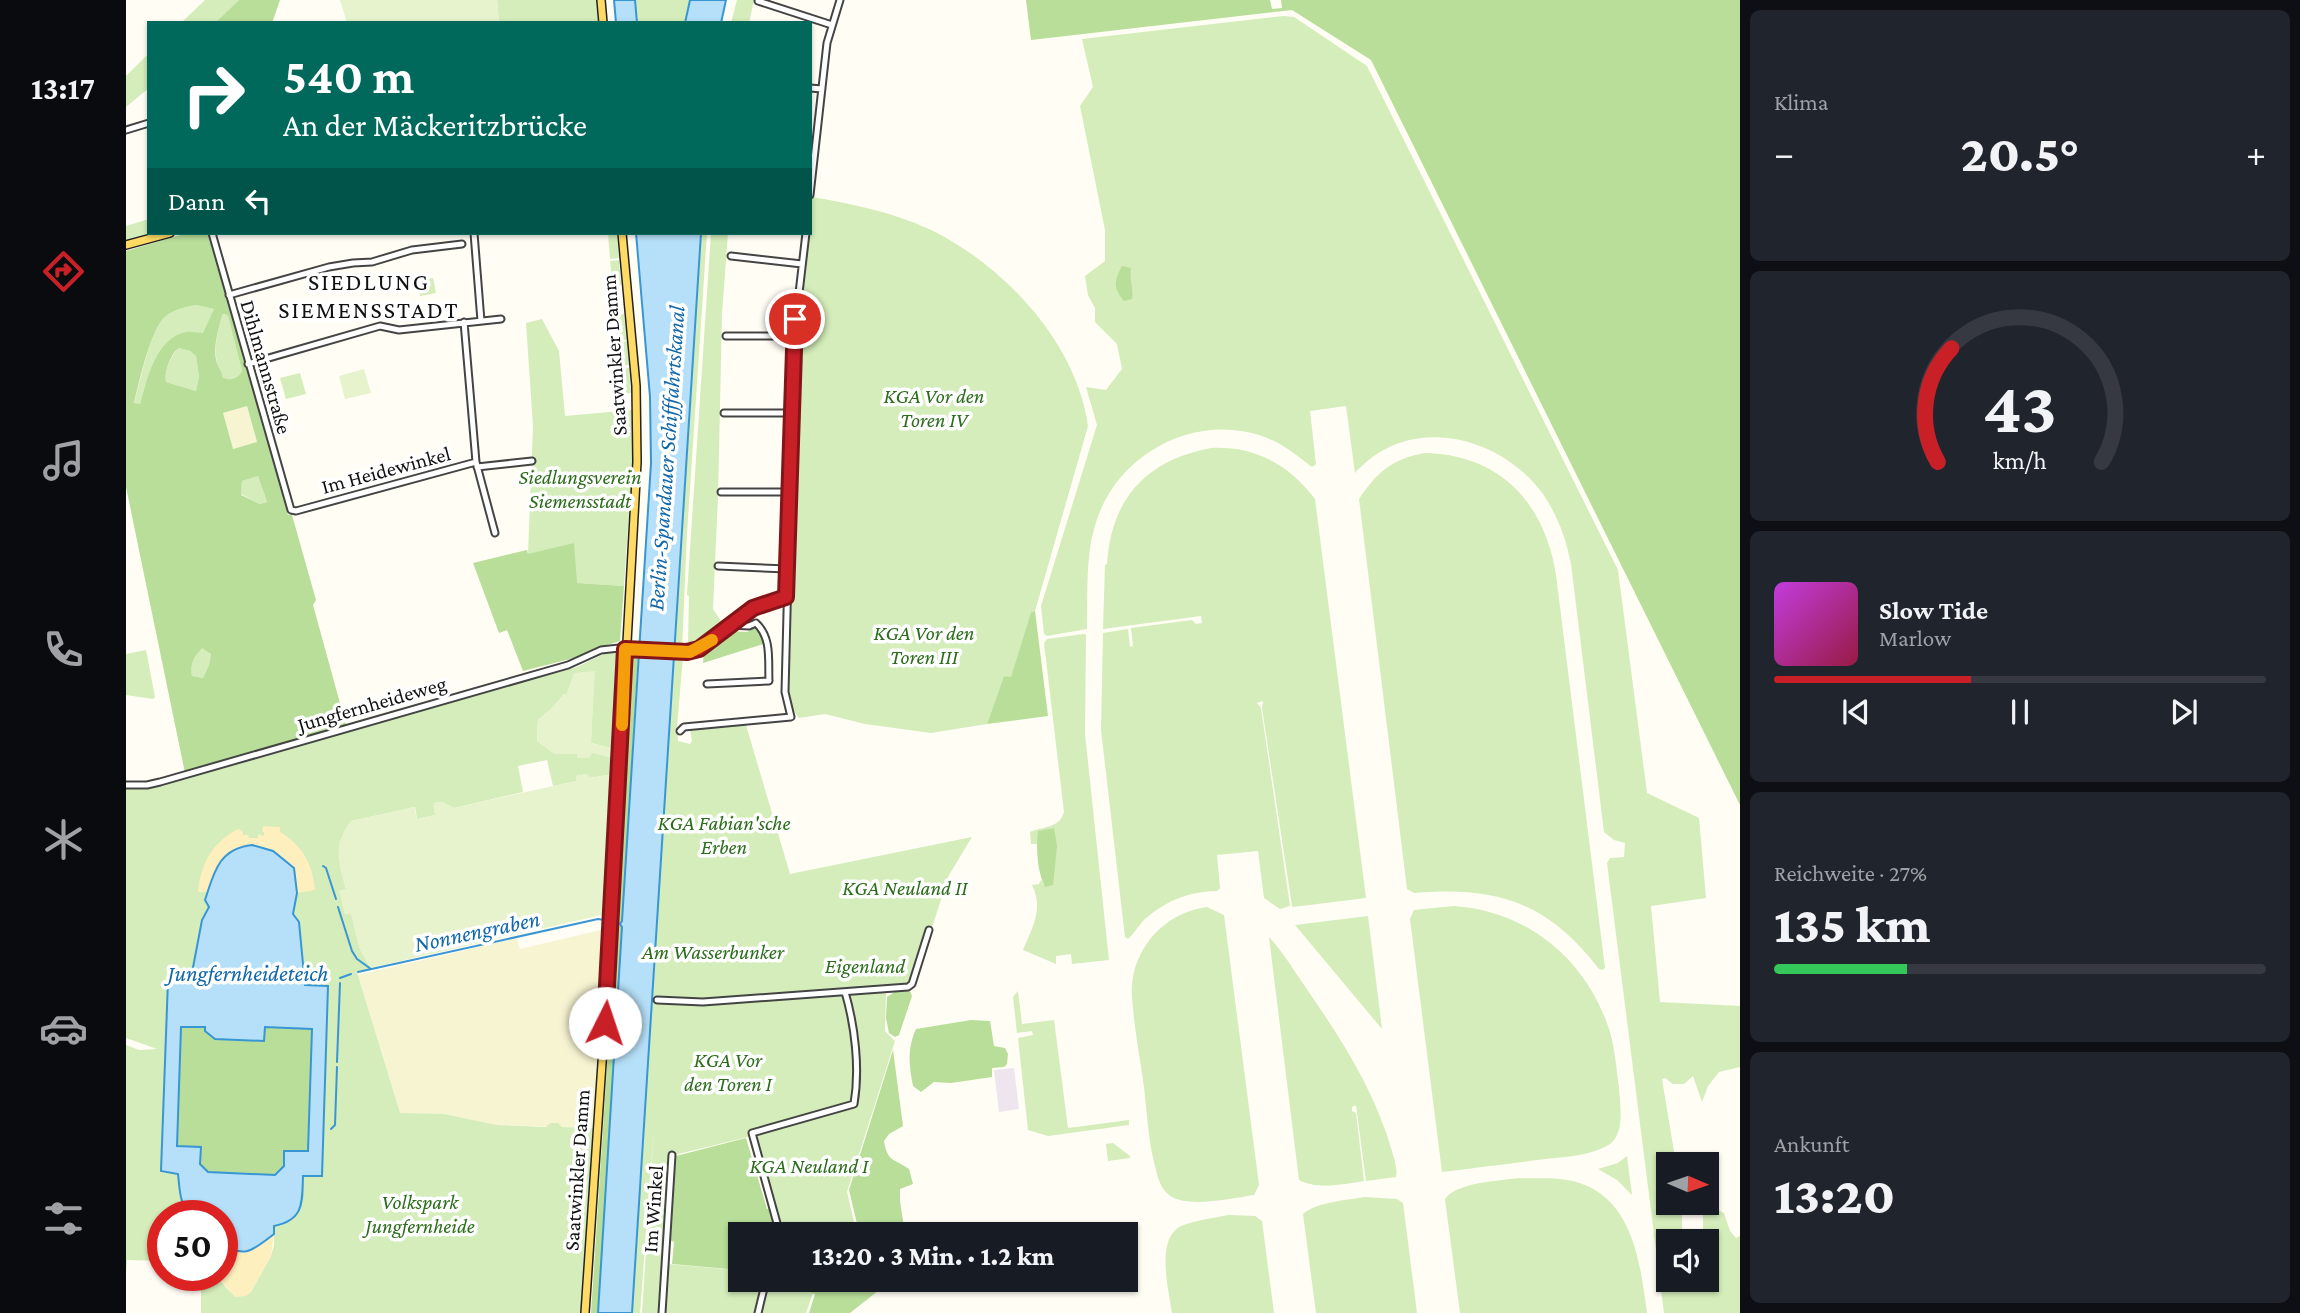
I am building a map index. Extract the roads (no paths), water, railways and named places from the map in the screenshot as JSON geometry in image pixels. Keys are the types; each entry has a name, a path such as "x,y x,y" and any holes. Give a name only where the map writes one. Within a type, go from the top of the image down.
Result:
{"main road":[{"path":"601,0 603,21"},
{"path":"126,245 163,235"},
{"name":"Saatwinkler Damm","path":"585,1313 611,931 638,437 622,235"}],"street":[{"path":"812,177 827,43 840,0"},
{"path":"758,1 832,25"},
{"path":"812,88 822,89"},
{"path":"126,130 147,124"},
{"path":"812,124 818,125"},
{"name":"Dihlmannstraße","path":"213,235 291,510"},
{"path":"474,235 472,243 481,321"},
{"path":"680,731 684,727 792,717 785,692 786,597 794,336 806,235"},
{"path":"229,295 329,267 353,262 372,262 412,250 461,244"},
{"path":"731,256 802,264"},
{"path":"248,363 380,326 398,330 501,319"},
{"name":"Im Heidewinkel","path":"464,322 477,464"},
{"path":"726,336 794,336"},
{"path":"724,413 792,413"},
{"name":"Im Heidewinkel","path":"291,510 296,511 477,464 533,461"},
{"path":"477,464 495,533"},
{"path":"721,492 789,492"},
{"path":"718,566 787,569"},
{"path":"731,625 753,608 786,597"},
{"path":"707,684 769,681 768,644 762,629 756,623 753,608"},
{"path":"731,625 750,626 756,623"},
{"name":"Jungfernheideweg","path":"126,785 160,782 568,665 601,650 690,652 705,646 731,625"},
{"path":"657,1000 703,1002 908,988 929,930"},
{"path":"777,1222 752,1133 854,1104 856,1072 845,992"},
{"name":"Im Winkel","path":"662,1313 672,1155"},
{"path":"758,1313 763,1292"}],"water":[{"path":"614,0 635,0 637,21 616,21"},
{"path":"690,0 726,0 721,21 685,21"},
{"name":"Berlin-Spandauer Schifffahrtskanal","path":"636,235 701,235 632,1313 598,1313 622,927 620,924 651,463 650,397"},
{"name":"Jungfernheideteich","path":"252,845 273,851 294,868 297,893 293,914 299,922 305,985 328,986 322,1176 303,1176 302,1201 297,1214 274,1226 274,1234 261,1244 243,1252 238,1251 238,1200 182,1200 178,1174 161,1171 168,980 189,981 191,978 202,920 209,907 205,900 211,881 219,864 232,851","holes":["181,1027 205,1027 205,1031 215,1039 264,1041 265,1027 312,1029 308,1151 284,1151 284,1166 275,1175 208,1172 200,1164 201,1147 177,1146"]}],"waterway":[{"path":"323,866 336,899"},
{"path":"338,907 352,951 357,959 371,969"},
{"name":"Nonnengraben","path":"358,972 598,919 604,920"},
{"name":"Nonnengraben","path":"340,978 351,974"},
{"name":"Nonnengraben","path":"337,1062 340,983"},
{"name":"Nonnengraben","path":"331,1129 335,1125 337,1067"}],"district":[{"name":"SIEDLUNG SIEMENSSTADT","path":"369,296"}],"park label":[{"name":"KGA Vor den Toren IV","path":"934,408"},
{"name":"Siedlungsverein Siemensstadt","path":"580,489"},
{"name":"KGA Vor den Toren III","path":"924,645"},
{"name":"KGA Fabian'sche Erben","path":"724,835"},
{"name":"KGA Neuland II","path":"905,888"},
{"name":"Am Wasserbunker","path":"713,952"},
{"name":"Eigenland","path":"865,966"},
{"name":"KGA Vor den Toren I","path":"728,1072"},
{"name":"KGA Neuland I","path":"809,1166"},
{"name":"Volkspark Jungfernheide","path":"420,1214"}]}
